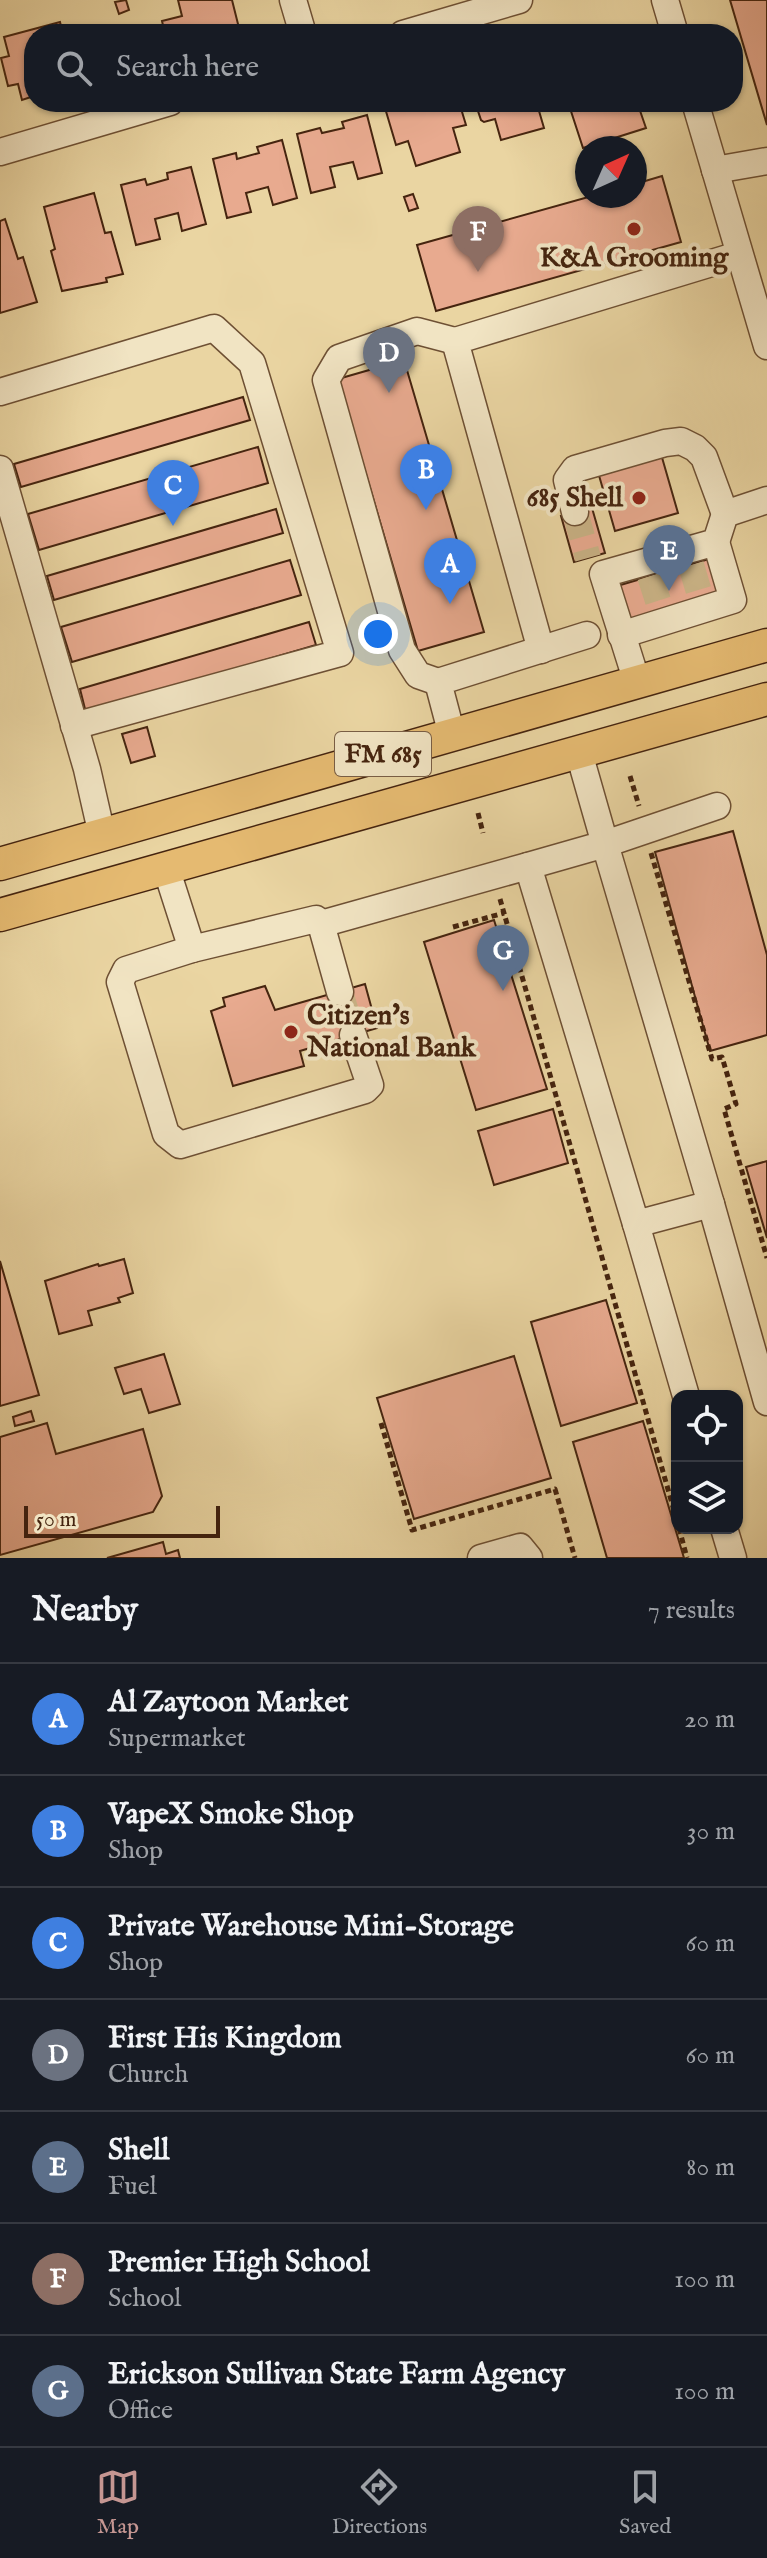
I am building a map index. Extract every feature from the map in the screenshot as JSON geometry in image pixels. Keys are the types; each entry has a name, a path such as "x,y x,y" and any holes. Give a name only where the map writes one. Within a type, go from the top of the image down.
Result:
{"main road":[{"name":"FM 685","path":"0,864 767,645"},
{"name":"FM 685","path":"0,915 767,699"}],"street":[{"path":"293,0 300,24"},
{"path":"437,24 519,0"},
{"path":"665,0 672,24"},
{"path":"0,152 136,112"},
{"path":"698,112 767,346"},
{"path":"715,170 767,161"},
{"path":"587,635 438,682 418,675 402,650 326,380 339,358 417,331 455,341 738,255"},
{"path":"0,392 214,328 252,363 340,653 74,726"},
{"path":"455,341 541,650"},
{"path":"575,512 567,480 575,469 681,441 704,457 725,514 716,542 733,600 663,617 621,635"},
{"path":"0,469 102,835"},
{"path":"725,514 767,500"},
{"path":"637,682 596,566 648,569 689,557 716,542"},
{"path":"438,682 452,735"},
{"path":"579,753 767,1402"},
{"path":"321,924 605,844 717,806"},
{"path":"528,866 684,1390"},
{"path":"166,868 192,949"},
{"path":"340,992 321,924 316,919 192,949 126,970 120,982 166,1134 180,1145 365,1090 370,1085 353,1035"},
{"path":"636,1224 711,1204"},
{"path":"726,1534 733,1558"},
{"path":"481,1558 520,1547 529,1558"}],"path":[{"path":"630,776 640,810"},
{"path":"478,813 483,833"},
{"path":"650,849 712,1059 722,1057 736,1104 724,1109 767,1258"},
{"path":"498,895 671,1500"},
{"path":"453,927 504,913"},
{"path":"381,1423 412,1530 555,1489 575,1558"},
{"path":"681,1534 687,1558"}],"building":[{"path":"126,0 129,10 119,14 115,2"},
{"path":"178,0 232,0 238,24 163,24 162,21 182,16"},
{"path":"730,0 767,0 767,125 743,44 743,24 737,24"},
{"path":"24,32 22,100 18,84 8,86 1,58 9,56 4,37"},
{"path":"386,112 462,112 466,125 453,128 460,152 416,166 408,141 396,145"},
{"path":"478,112 539,112 544,128 501,140 495,119 481,120"},
{"path":"571,112 640,112 646,128 621,136 579,136"},
{"path":"367,115 382,173 358,179 353,162 330,167 335,187 311,193 297,134 320,128 322,133 344,128 342,122"},
{"path":"282,140 297,198 273,205 268,187 246,193 251,212 227,218 213,159 236,153 237,159 259,153 257,147"},
{"path":"191,167 206,224 182,231 178,213 155,219 160,239 136,245 121,185 145,179 147,185 168,179 167,173"},
{"path":"662,176 681,242 436,311 417,245 575,201 575,208 647,208 647,180"},
{"path":"94,193 105,233 111,232 123,274 106,278 107,282 62,291 44,207"},
{"path":"413,194 418,208 409,211 404,197"},
{"path":"5,219 18,259 23,257 37,302 0,313 0,221"},
{"path":"404,360 484,632 418,651 338,379"},
{"path":"243,397 250,420 21,487 14,464"},
{"path":"258,447 268,483 39,550 28,514"},
{"name":"685 Shell","path":"661,454 678,513 615,531 598,472"},
{"path":"592,508 605,553 574,562 561,516"},
{"path":"276,509 283,533 54,600 47,576"},
{"path":"709,559 720,597 628,623 617,586"},
{"path":"290,560 301,595 72,662 61,627"},
{"path":"309,622 316,645 86,713 80,689"},
{"path":"147,727 155,756 131,763 122,734"},
{"path":"733,831 767,955 767,1035 710,1051 655,852"},
{"path":"494,920 547,1089 476,1110 424,942"},
{"name":"Citizen's National Bank","path":"365,984 377,1028 300,1051 304,1066 233,1086 211,1011 225,1006 223,998 265,986 275,1010"},
{"path":"553,1109 568,1163 494,1185 478,1131"},
{"path":"767,1161 767,1238 746,1167"},
{"path":"124,1259 133,1293 118,1298 120,1302 88,1311 92,1325 59,1334 45,1281"},
{"path":"0,1261 39,1395 0,1406"},
{"path":"606,1300 637,1403 561,1426 531,1322"},
{"path":"164,1354 180,1404 149,1413 141,1389 124,1394 115,1368"},
{"path":"514,1356 551,1478 414,1519 377,1398"},
{"path":"31,1411 34,1421 15,1426 13,1417"},
{"path":"643,1421 671,1515 671,1534 677,1534 684,1558 607,1558 573,1442"},
{"path":"47,1423 56,1454 143,1429 162,1496 153,1512 0,1555 0,1437"},
{"path":"163,1542 166,1554 178,1550 180,1558 107,1558"}],"tunnel":[{"path":"575,512 588,558"},
{"path":"691,565 702,602"},
{"path":"650,576 662,613"},
{"path":"340,992 353,1035"}],"place":[{"name":"K&A Grooming","path":"634,229"},
{"name":"Premier High School","path":"478,272"},
{"name":"First His Kingdom","path":"389,393"},
{"name":"685 Shell","path":"639,498"},
{"name":"VapeX Smoke Shop","path":"426,510"},
{"name":"Private Warehouse Mini-Storage","path":"173,526"},
{"name":"Shell","path":"669,591"},
{"name":"Al Zaytoon Market","path":"450,604"},
{"name":"Erickson Sullivan State Farm Agency","path":"503,991"},
{"name":"Citizen's National Bank","path":"291,1032"}]}
